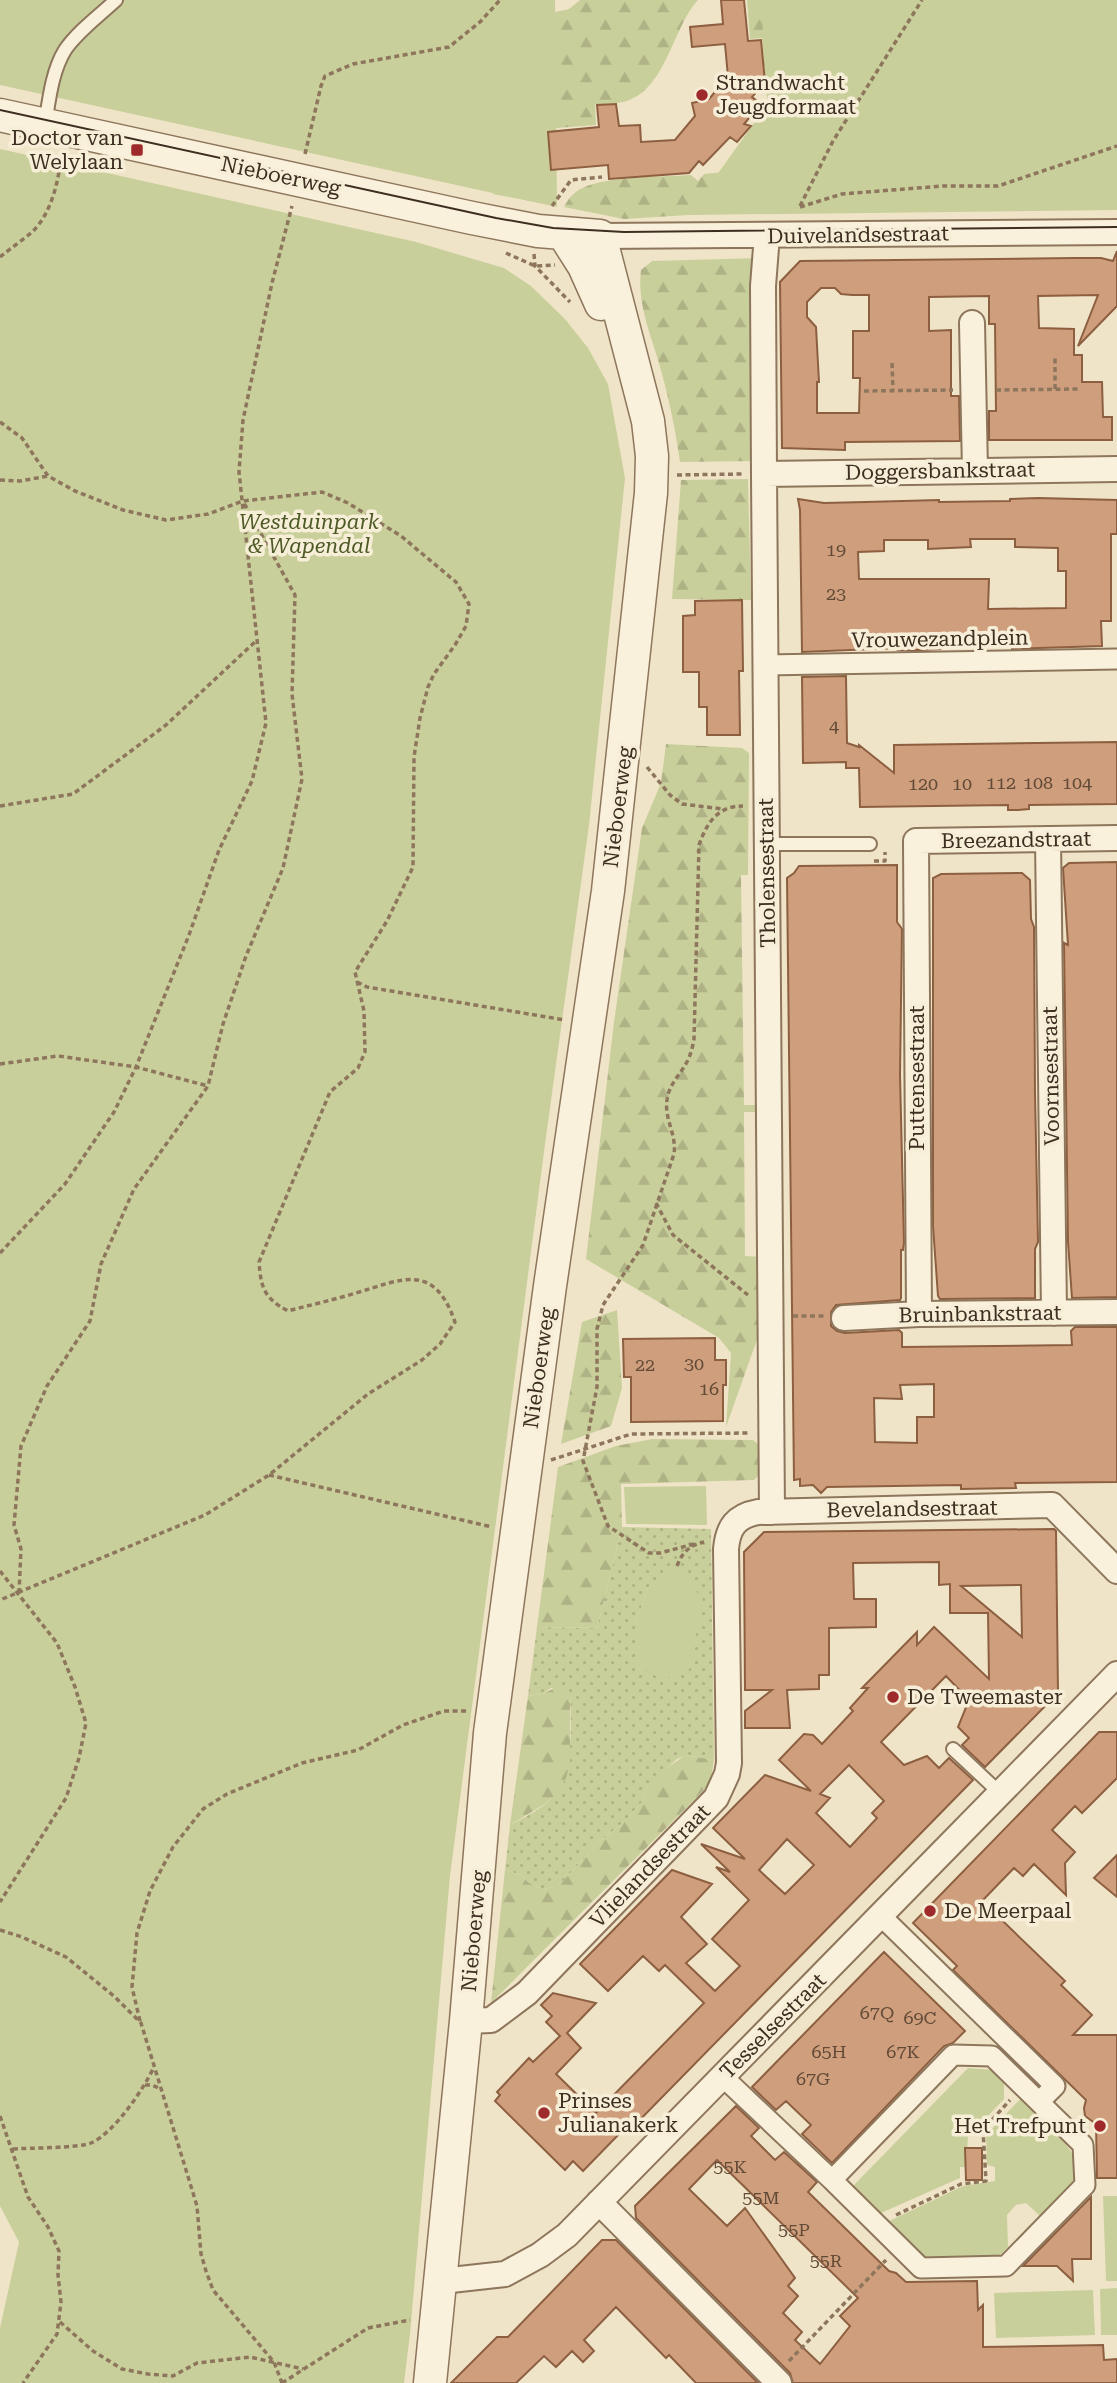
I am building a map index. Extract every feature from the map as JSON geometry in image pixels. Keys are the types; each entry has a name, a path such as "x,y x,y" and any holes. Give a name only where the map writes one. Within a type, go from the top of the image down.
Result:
{"street":[{"name":"Nieboerweg","path":"0,115 54,134 299,180 472,218 555,224 600,236 648,421 651,493 630,703 608,891 493,1712 467,2021 430,2383"},
{"name":"Nieboerweg","path":"555,224 584,267 610,325 630,357"},
{"name":"Duivelandsestraat","path":"600,236 1117,232"},
{"name":"Tholensestraat","path":"772,1512 764,665 764,286 779,235"},
{"path":"972,323 975,471"},
{"name":"Doggersbankstraat","path":"764,474 1117,469"},
{"name":"Vrouwezandplein","path":"764,665 1117,659"},
{"name":"Breezandstraat","path":"916,841 1117,838"},
{"name":"Voornsestraat","path":"1048,839 1055,1313"},
{"name":"Puttensestraat","path":"916,841 919,1314"},
{"name":"Bruinbankstraat","path":"834,1317 1117,1312"},
{"name":"Bevelandsestraat","path":"772,1512 1052,1505 1117,1570"},
{"path":"727,1540 731,1526 738,1519 747,1514 772,1512"},
{"name":"Vlielandsestraat","path":"467,2021 491,2020 527,1993 716,1798 723,1786 729,1763 727,1540"},
{"name":"Tesselsestraat","path":"442,2281 505,2274 540,2255 567,2235 1117,1674"},
{"path":"881,1916 1055,2085 1039,2102"},
{"path":"723,2077 921,2268 1006,2266 1085,2185 1083,2145 992,2056 953,2055 832,2180"},
{"path":"599,2202 776,2380"}],"lane":[{"path":"54,134 56,69 74,39 117,0"},
{"path":"767,844 870,844"},
{"path":"953,1749 1001,1794"}],"path":[{"path":"0,1253 65,1184 114,1112 136,1067 189,935 219,850 252,781 265,723 239,472 243,420 272,283 321,86 325,76 353,64 449,47 480,22 500,0"},
{"path":"779,235 800,207 833,141 922,0"},
{"path":"0,257 33,231 53,194 60,169 54,134"},
{"path":"800,207 842,194 943,186 998,186 1117,146"},
{"path":"555,224 571,180 602,177"},
{"path":"1055,355 1055,389"},
{"path":"892,363 893,390"},
{"path":"0,422 22,438 48,476 75,491 123,510 166,520 208,514 243,501 322,492 348,503 401,537 456,582 469,604 466,626 431,680 420,718 414,757 413,867 387,921 355,972 364,1011 365,1052 359,1068 330,1092 259,1262 261,1285 272,1303 288,1311 354,1294 391,1281 420,1280 436,1287 448,1302 455,1322 440,1344 422,1360 368,1394 269,1475 205,1515 0,1600"},
{"path":"677,475 764,474"},
{"path":"0,480 20,481 48,476"},
{"path":"19,1593 21,1549 14,1525 21,1446 47,1387 90,1321 101,1264 134,1189 208,1086 223,1024 238,979 283,868 302,779 292,694 295,595 243,501"},
{"path":"0,806 73,794 166,725 257,640"},
{"path":"643,763 670,795 682,804 723,809 751,806"},
{"path":"723,809 710,822 699,845 694,1039 690,1056 670,1086 666,1103 667,1118 676,1141 674,1154 643,1245 603,1306 597,1329 597,1387 583,1461 608,1526 649,1553 727,1540"},
{"path":"357,982 367,987 573,1021"},
{"path":"0,1064 58,1056 136,1067 208,1086"},
{"path":"656,1202 673,1235 746,1293"},
{"path":"770,1318 834,1317"},
{"path":"549,1461 631,1434 772,1433"},
{"path":"269,1475 502,1529"},
{"path":"677,1566 681,1555 694,1544"},
{"path":"0,1571 57,1643 86,1723 79,1758 66,1798 0,1902"},
{"path":"438,2320 418,2318 368,2328 282,2383 274,2362 214,2290 201,2253 197,2206 132,1987 137,1933 150,1891 173,1846 203,1810 228,1794 302,1763 358,1749 403,1725 444,1712 493,1712"},
{"path":"0,1930 66,1957 115,1997 141,2023"},
{"path":"13,2149 90,2144 111,2127 145,2085 154,2067"},
{"path":"145,2085 161,2089"},
{"path":"877,2224 961,2184 986,2181 983,2130 1023,2086"},
{"path":"0,2116 28,2197 48,2227 59,2251 60,2322 57,2334 23,2383"},
{"path":"776,2380 887,2259"},
{"path":"60,2322 93,2351 122,2369 173,2376 197,2363 250,2357 303,2370"}],"green space":[{"path":"0,0 555,0 557,207 0,85"},
{"path":"580,0 698,0 681,26 659,73 638,96 620,103 595,104 596,125 544,129 546,204 493,194 491,184 551,13 569,9"},
{"path":"747,0 806,0 822,25 859,69 860,83 824,141 785,213 737,212 624,219 564,207 576,192 598,183 691,175 698,181 704,174 734,171 755,152 775,155 781,129 767,99 762,38 750,39"},
{"path":"760,0 1117,0 1117,210 688,215 770,101"},
{"name":"Westduinpark & Wapendal","path":"0,149 416,242 504,268 531,286 565,319 588,348 608,384 625,478 589,825 450,1876 404,2383 0,2383 0,2328 19,2242 0,2206"},
{"path":"760,258 759,461 680,462 668,398 642,305 641,270 652,261"},
{"path":"748,479 751,600 672,599 681,480"},
{"path":"666,744 742,748 749,753 748,875 741,875 744,1105 760,1105 760,1112 744,1112 745,1256 762,1257 759,1334 726,1427 731,1353 719,1338 586,1259 614,1022 642,828 661,783"},
{"path":"617,1310 622,1388 611,1426 561,1444 582,1322"},
{"path":"652,1439 753,1440 760,1446 759,1475 754,1480 621,1484 622,1527 597,1628 537,1627 558,1467 616,1446"},
{"path":"706,1486 707,1525 626,1524 624,1487"},
{"path":"622,1527 711,1529 714,1760 686,1755 677,1759 647,1788 642,1802 627,1819 596,1845 563,1881 554,1887 543,1889 529,1883 521,1875 505,1870 510,1825 551,1799 561,1784 568,1760 571,1733 570,1694 551,1688 542,1694 528,1696 537,1627 597,1628","holes":["677,1567 635,1624 648,1588"]},
{"path":"677,1566 703,1600 689,1670 662,1680 637,1664 635,1624 648,1588"},
{"path":"561,1685 570,1694 570,1763 566,1778 556,1794 545,1804 510,1825 528,1696 542,1694"},
{"path":"685,1755 714,1760 710,1784 491,2003 505,1870 521,1875 529,1883 543,1889 554,1887 563,1881 596,1845 627,1819 642,1802 647,1788 662,1772"},
{"path":"968,2068 993,2070 1004,2081 1004,2099 968,2137 966,2167 960,2167 960,2178 881,2213 853,2186"},
{"path":"1023,2096 1043,2113 1038,2120 1065,2143 1077,2160 1079,2178 1040,2216 1026,2203 1016,2205 1007,2215 1008,2247 995,2260 925,2261 885,2223 963,2186 995,2181 995,2167 987,2165 986,2135"},
{"path":"1103,2196 1117,2196 1117,2281 1106,2281"},
{"path":"1117,2288 1117,2335 1101,2335 1100,2289"},
{"path":"1093,2290 1095,2335 996,2338 994,2293"}],"building":[{"path":"721,0 744,0 748,41 761,40 765,82 752,97 761,104 744,124 751,126 737,142 730,137 703,165 699,161 689,173 609,179 608,165 551,170 548,132 599,127 597,105 616,104 619,126 640,125 641,142 675,140 695,116 692,103 709,99 728,77 725,44 692,47 690,27 723,24"},
{"path":"1117,251 1117,306 1078,346 1098,295 1038,296 1039,328 1074,329 1074,355 1082,355 1082,382 1102,382 1103,417 1112,417 1112,440 989,440 989,411 996,411 995,324 989,324 989,296 929,297 929,331 951,330 951,396 959,396 960,441 845,442 845,450 782,448 780,282 800,261 1101,258 1113,261","holes":["821,288 835,288 841,294 869,295 869,331 853,331 853,378 860,378 859,413 817,413 819,382 816,327 807,317 807,302"]},
{"path":"798,499 824,503 1117,500 1117,534 1111,534 1111,621 1101,621 1102,646 1012,649 1012,646 941,647 921,650 898,650 899,648 802,652","holes":["970,539 1015,539 1015,547 1058,548 1058,571 1066,571 1066,608 988,609 989,579 859,579 858,552 884,551 884,540 928,540 928,549 971,547"]},
{"path":"742,600 740,735 707,735 707,707 699,707 699,672 683,672 683,616 695,615 695,601"},
{"path":"846,676 847,743 859,745 894,773 894,745 1117,742 1117,804 1029,805 1029,809 1018,810 1008,810 1008,805 860,807 859,768 846,768 846,762 803,763 802,677"},
{"path":"1117,862 1117,1297 1072,1298 1068,1242 1064,943 1068,945 1063,868 1069,863"},
{"path":"897,865 897,922 902,929 900,1075 904,1243 901,1250 901,1298 836,1305 831,1312 831,1326 845,1333 899,1330 902,1333 902,1347 1072,1345 1071,1331 1075,1327 1117,1327 1117,1482 1015,1483 1016,1488 961,1489 961,1485 827,1487 821,1493 813,1485 800,1486 800,1479 794,1480 787,878 799,866","holes":["934,1384 934,1417 917,1417 917,1443 875,1442 874,1398 902,1399 900,1385"]},
{"path":"1022,873 1030,880 1031,919 1034,927 1038,1242 1035,1249 1035,1298 940,1299 933,1226 933,878 941,874"},
{"path":"715,1338 715,1360 726,1360 723,1421 631,1422 631,1377 624,1377 623,1339"},
{"path":"1054,1529 1058,1693 985,1767 962,1745 969,1738 958,1727 969,1700 946,1676 881,1742 904,1765 927,1756 939,1768 949,1758 973,1780 626,2134 623,2130 583,2171 573,2161 565,2170 495,2101 500,2095 497,2092 529,2058 533,2062 560,2036 546,2022 552,2016 541,2005 553,1993 596,2003 567,2033 581,2048 556,2074 596,2113 704,2003 665,1965 659,1971 643,1956 608,1991 580,1964 672,1870 712,1884 681,1917 707,1944 686,1963 715,1991 740,1966 712,1939 749,1900 716,1867 730,1872 701,1844 745,1859 713,1828 765,1775 811,1791 779,1760 804,1734 813,1735 822,1744 853,1711 850,1708 868,1688 862,1688 917,1632 917,1645 934,1627 989,1679 988,1613 950,1613 950,1584 939,1585 939,1562 853,1563 854,1599 876,1599 876,1627 829,1628 829,1675 819,1675 819,1689 787,1690 790,1728 745,1728 745,1711 772,1690 745,1690 744,1552 764,1532","holes":["1021,1585 1022,1637 961,1586","849,1765 884,1801 872,1813 877,1818 850,1847 816,1813 830,1798 820,1794","787,1839 814,1865 785,1894 759,1870"]},
{"path":"1099,1732 1117,1732 1117,1778 1082,1813 1075,1806 1052,1830 1075,1852 1065,1863 1066,1895 1034,1864 1023,1876 1014,1868 982,1901 1065,1981 1061,1985 1092,2015 1073,2035 1117,2035 1117,2178 1097,2178 1096,2124 1085,2116 1086,2100 953,1970 957,1966 913,1923"},
{"path":"1117,1855 1117,1897 1094,1878"},
{"path":"884,1952 965,2031 953,2043 944,2046 832,2163 802,2134 811,2125 786,2101 776,2110 752,2087"},
{"path":"736,2106 759,2128 751,2136 775,2160 784,2152 817,2182 808,2192 889,2271 896,2273 906,2282 977,2281 978,2310 983,2305 983,2347 1103,2345 1104,2360 1117,2359 1117,2383 793,2383 790,2373 636,2218 635,2206","holes":["717,2160 858,2298 840,2316 850,2326 820,2364 795,2340 802,2332 783,2313 798,2296 788,2286 795,2278 745,2208 727,2226 689,2189"]},
{"path":"965,2148 982,2148 982,2180 966,2180"},
{"path":"1091,2197 1091,2259 1072,2259 1073,2281 1057,2266 1023,2266"},
{"path":"602,2240 616,2240 758,2383 696,2383 669,2355 666,2358 616,2307 584,2340 594,2351 583,2362 572,2351 556,2367 544,2356 516,2383 451,2383 497,2337 508,2337"}],"tram line":[{"path":"0,110 496,218 553,228 624,232 1117,227"}],"place":[{"name":"Strandwacht Jeugdformaat","path":"702,95"},
{"name":"Doctor van Welylaan","path":"137,150"},
{"name":"De Tweemaster","path":"893,1697"},
{"name":"De Meerpaal","path":"930,1911"},
{"name":"Prinses Julianakerk","path":"544,2113"},
{"name":"Het Trefpunt","path":"1100,2126"}]}
